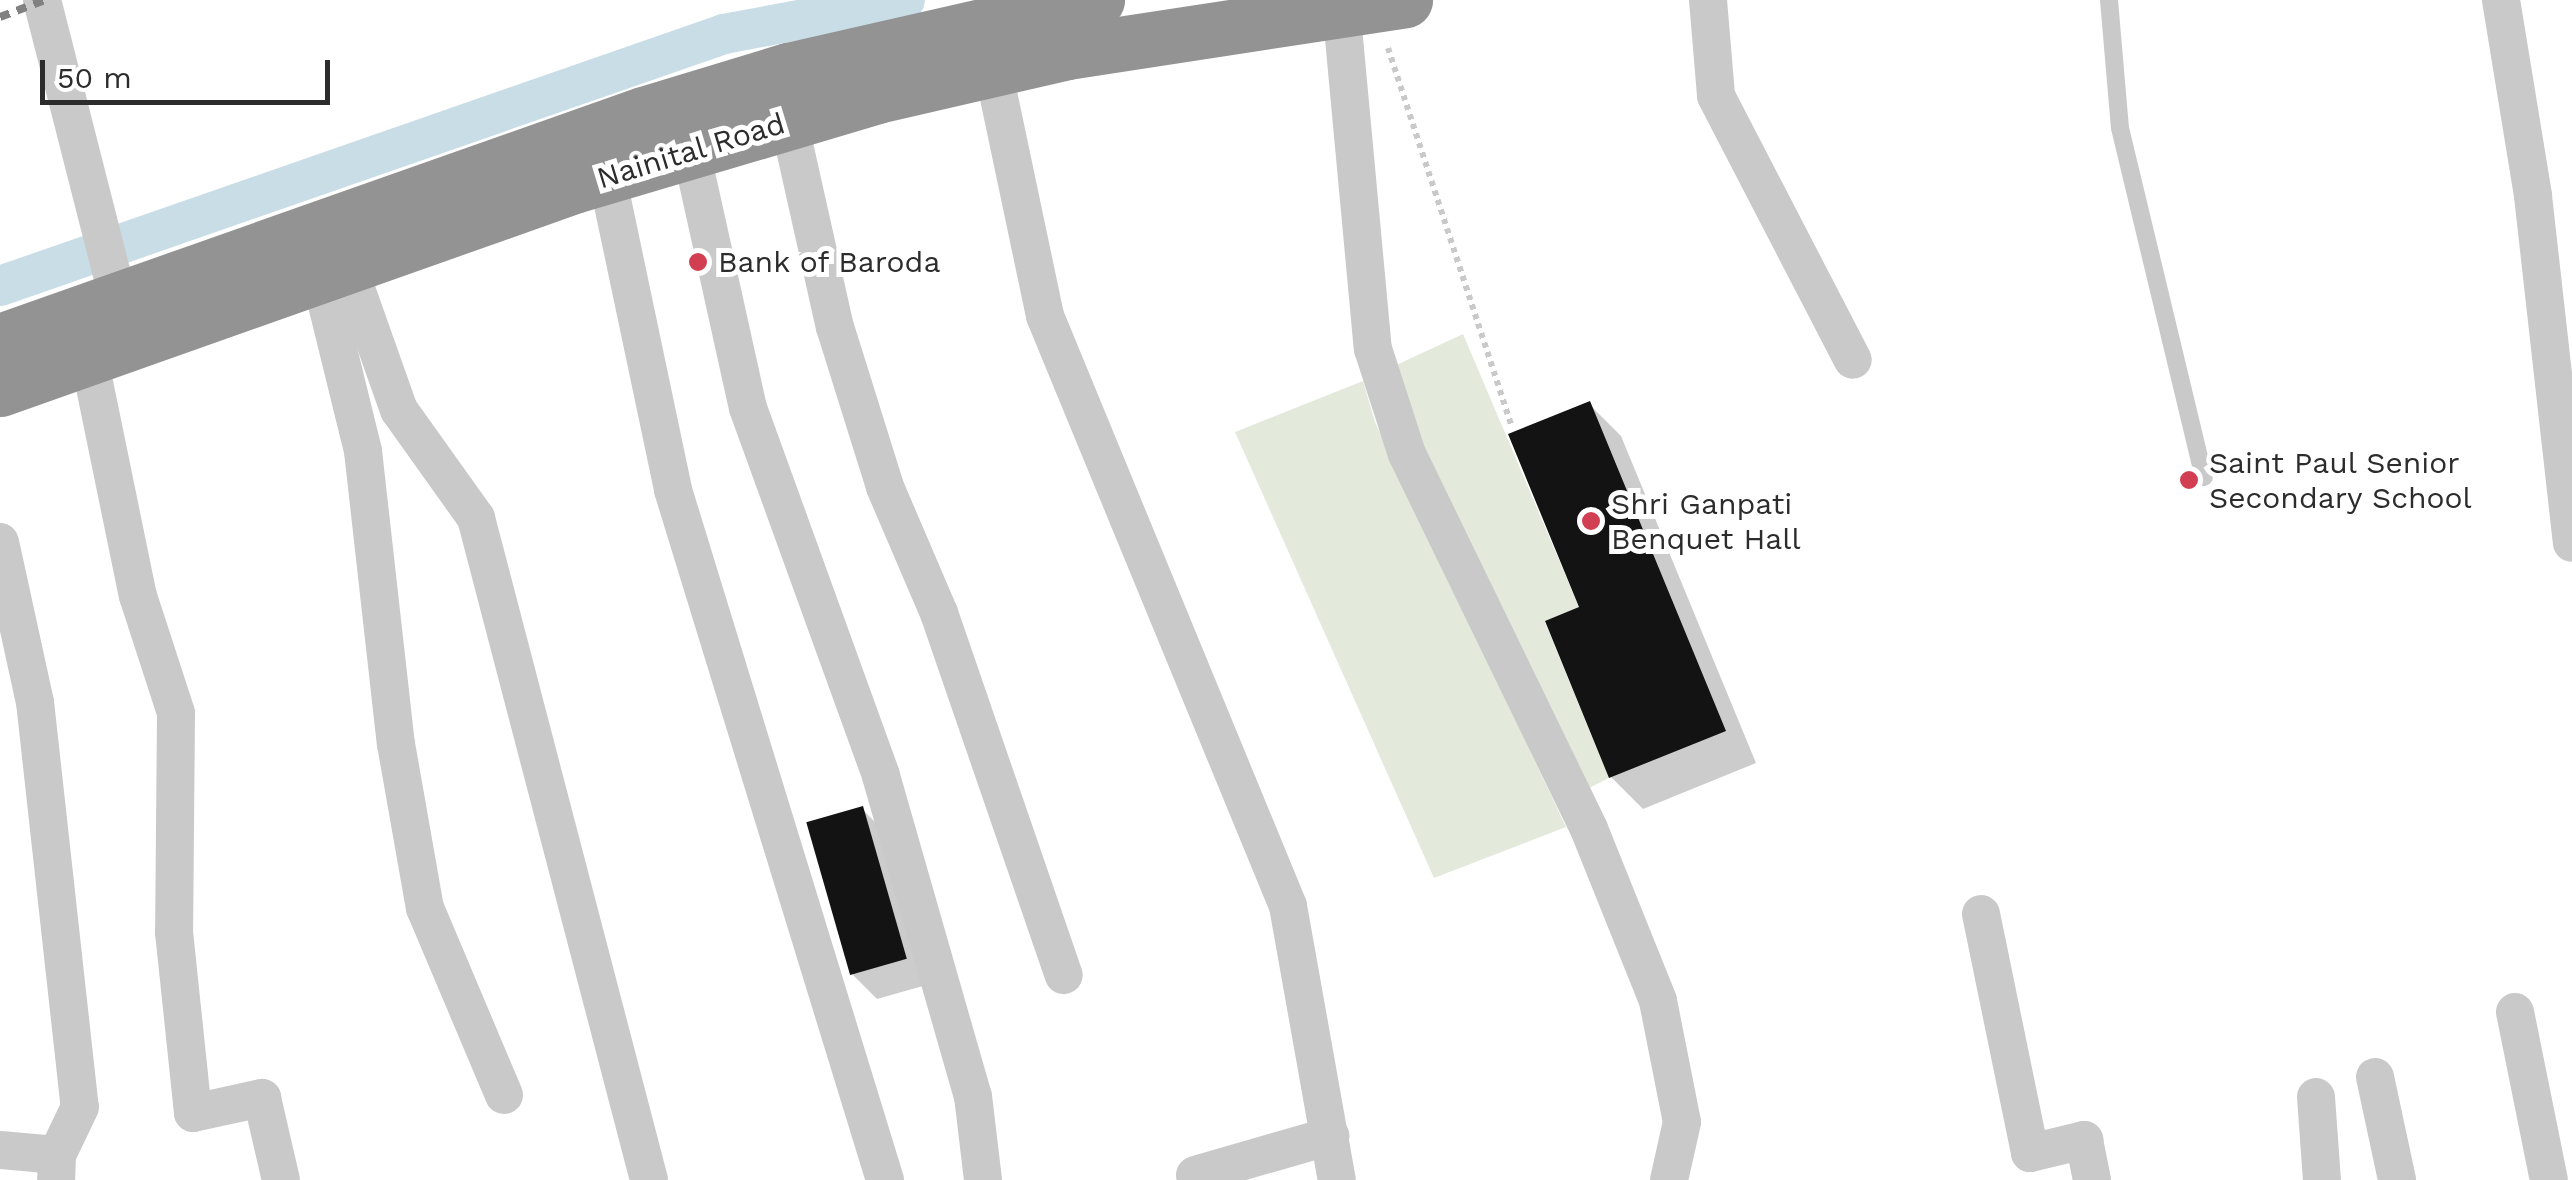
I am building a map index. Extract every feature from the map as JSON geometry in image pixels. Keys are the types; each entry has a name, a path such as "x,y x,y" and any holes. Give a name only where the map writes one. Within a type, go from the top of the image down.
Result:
{"highway":[{"name":"Nainital Road","path":"0,340 642,114 788,70 1068,2"},
{"name":"Nainital Road","path":"0,390 110,299 334,271 608,176 789,122 993,69 1373,3"}],"street":[{"path":"42,0 110,299 138,596 176,713 174,932 193,1113 262,1098 281,1180"},
{"path":"1708,0 1716,96 1853,360"},
{"path":"2501,0 2533,196 2572,543"},
{"path":"1373,3 1373,349 1407,454 1588,829 1658,1002 1682,1122 1669,1180"},
{"path":"993,69 1045,316 1288,906 1337,1180"},
{"path":"789,122 836,328 886,487 939,613 1064,975"},
{"path":"690,151 748,408 880,776 973,1096 983,1180"},
{"path":"608,176 673,490 885,1180"},
{"path":"334,271 363,452 396,744 424,908 504,1095"},
{"path":"334,271 399,410 476,518 649,1180"},
{"path":"0,542 36,702 80,1106 56,1167 0,1150"},
{"path":"1982,914 2030,1152 2084,1140 2092,1180"},
{"path":"2515,1012 2549,1180"},
{"path":"2374,1077 2397,1180"},
{"path":"2316,1097 2322,1180"},
{"path":"1194,1174 1330,1136"}],"lane":[{"path":"2109,0 2120,128 2204,477"}],"path":[{"path":"1373,3 1512,427"}],"shaded area":[{"path":"1463,334 1579,607 1545,622 1609,778 1581,792 1423,459 1392,367"},
{"path":"1363,381 1375,422 1566,827 1434,878 1235,432"}],"building":[{"name":"Shri Ganpati Benquet Hall","path":"1590,401 1726,731 1609,778 1545,621 1579,607 1508,434"},
{"path":"863,806 907,959 850,975 806,822"}],"waterway":[{"path":"0,286 724,34 905,0"}],"railway":[{"path":"0,17 45,0"}],"place":[{"name":"Bank of Baroda","path":"698,262"},
{"name":"Saint Paul Senior Secondary School","path":"2189,480"},
{"name":"Shri Ganpati Benquet Hall","path":"1591,521"}]}
